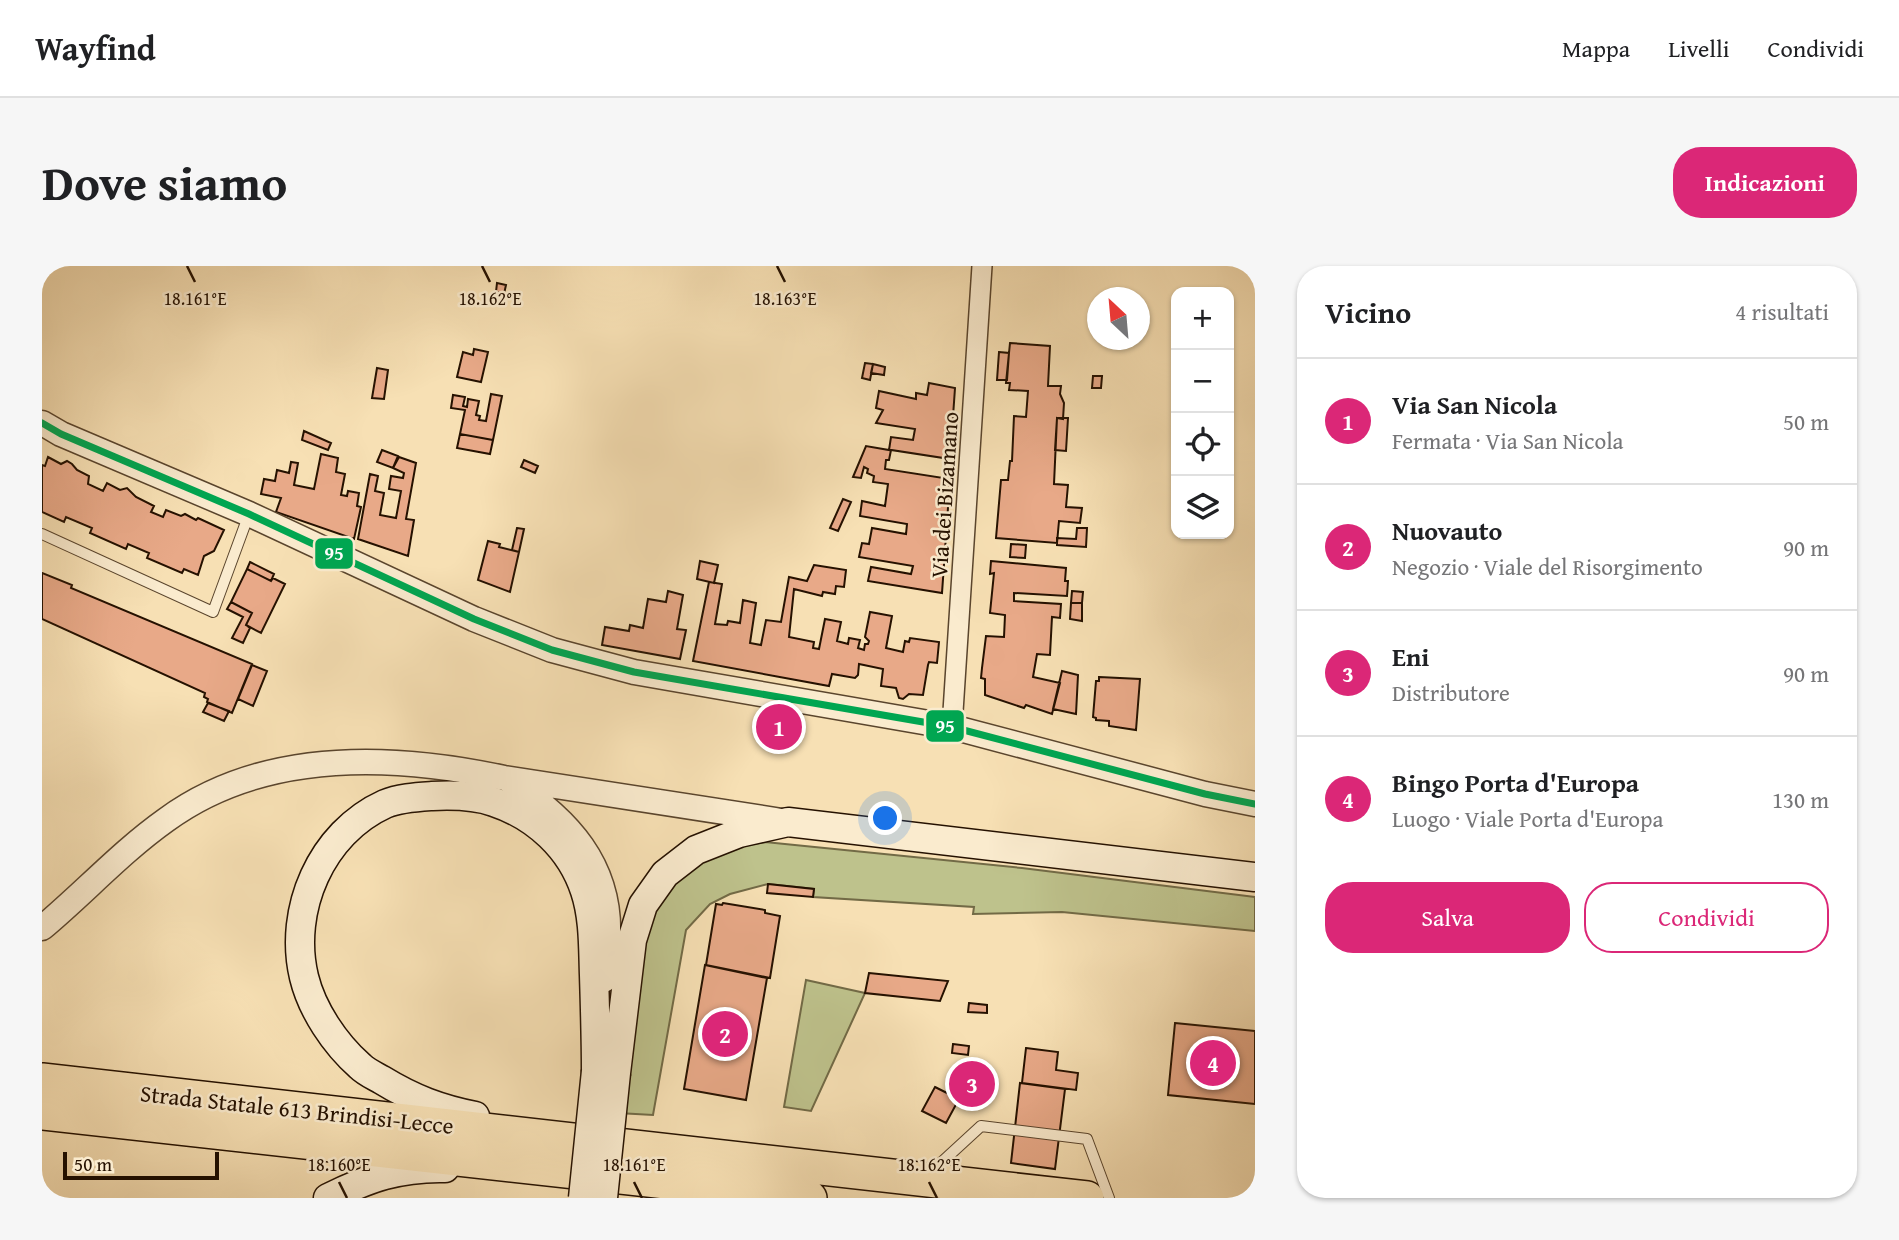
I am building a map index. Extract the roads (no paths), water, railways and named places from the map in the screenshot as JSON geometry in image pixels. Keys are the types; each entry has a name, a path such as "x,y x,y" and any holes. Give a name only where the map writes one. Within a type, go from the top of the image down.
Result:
{"highway":[{"name":"Strada Statale 613 Brindisi-Lecce","path":"42,1080 1087,1198"},
{"name":"Strada Statale 613 Brindisi-Lecce","path":"42,1113 810,1198"}],"main road":[{"path":"551,1138 523,1124 441,1110 401,1091 360,1067 336,1040 317,1010 304,978 300,946 304,908 314,874 334,842 356,821 386,804 415,797 455,795 484,799 517,810 548,832 570,859 585,891 593,932 606,1072 603,1198"},
{"path":"583,1198 632,940 643,905 665,874 695,850 739,833 789,822 1255,877"},
{"path":"328,1198 366,1179 416,1168 551,1171"}],"street":[{"name":"Via dei Bizamano","path":"952,727 982,266"},
{"path":"42,423 61,434 249,514 451,608 552,650 634,672 952,727 1205,794 1255,804"},
{"path":"42,928 166,819 209,792 278,770 340,762 408,764 469,771 789,822"},
{"path":"504,778 537,799 560,820 588,853 604,891 609,935 606,1072"}],"lane":[{"path":"42,534 213,612 249,514"},
{"path":"922,1180 981,1126 1087,1139 1108,1198"}],"place":[{"name":"Via San Nicola","path":"779,727"},
{"name":"Nuovauto","path":"725,1034"},
{"name":"Bingo Porta d'Europa","path":"1213,1063"},
{"name":"Eni","path":"972,1084"}]}
